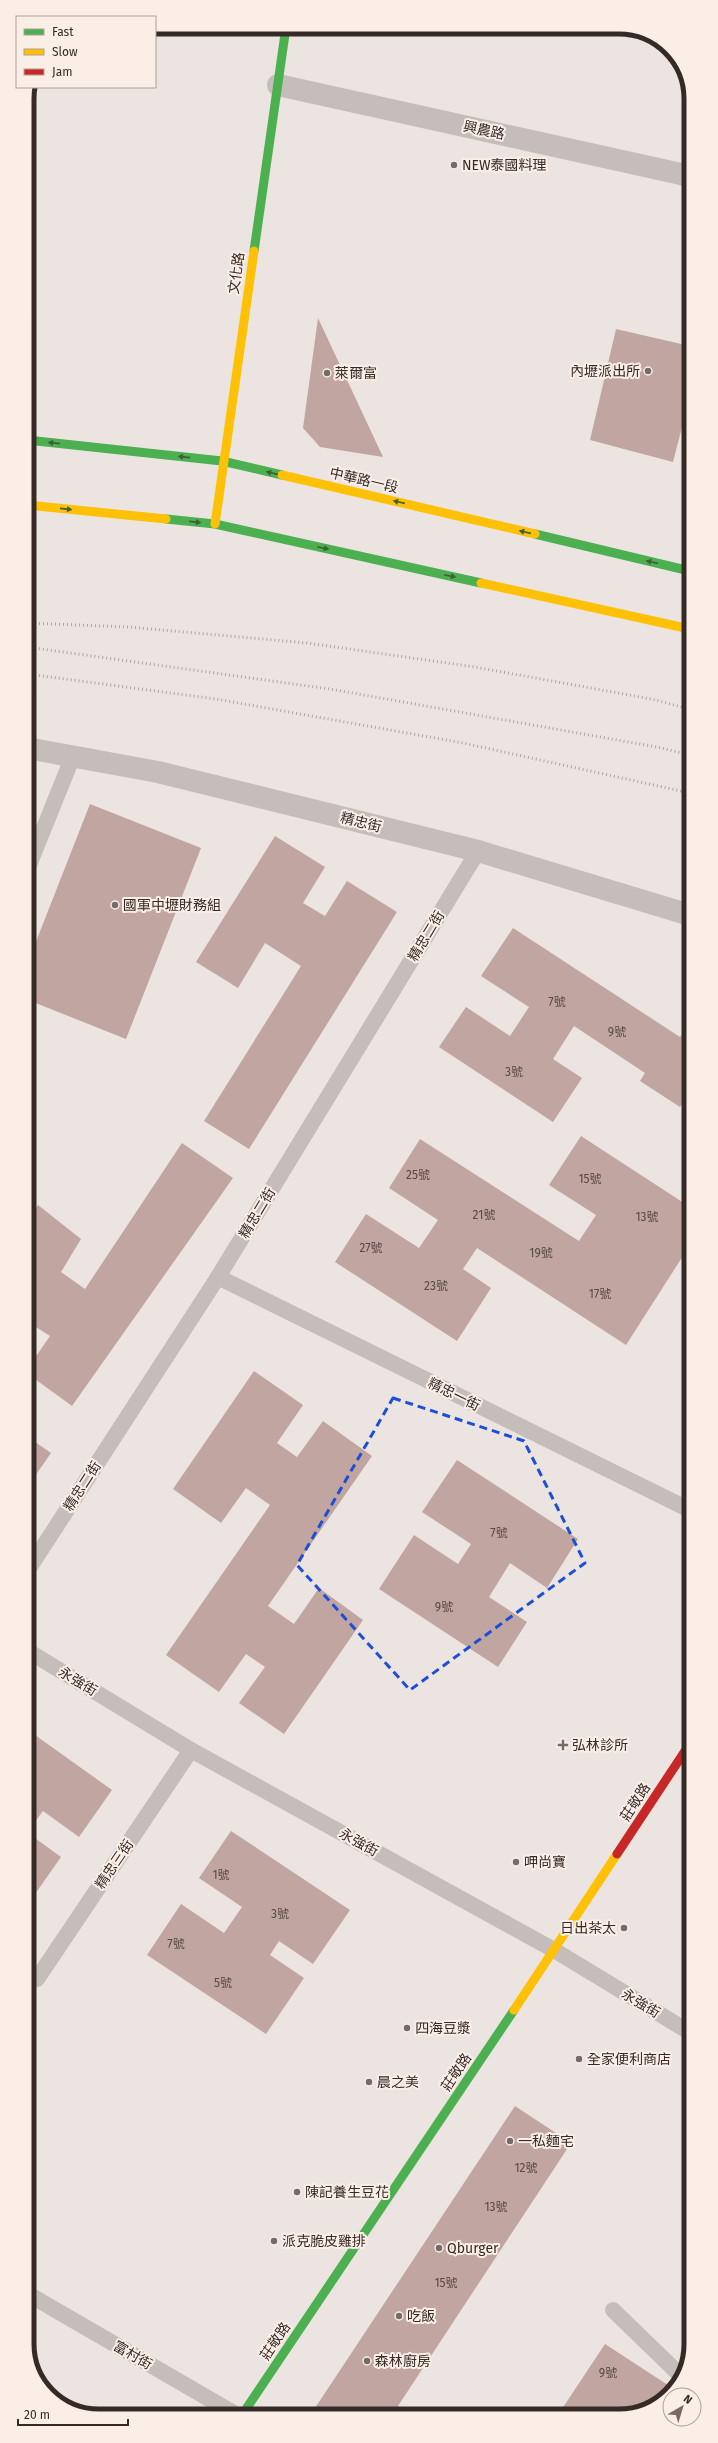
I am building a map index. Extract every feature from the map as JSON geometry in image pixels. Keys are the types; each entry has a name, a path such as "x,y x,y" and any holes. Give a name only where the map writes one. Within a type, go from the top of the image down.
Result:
{"main road":[{"name":"文化路","path":"215,524 222,461 285,34"},
{"name":"中華路一段","path":"34,441 222,461 684,570"},
{"path":"34,506 215,524 684,628"},
{"name":"莊敬路","path":"247,2409 554,1950 684,1753"}],"street":[{"name":"興農路","path":"278,85 684,175"},
{"name":"精忠街","path":"34,749 158,772 478,851 684,912"}],"lane":[{"path":"34,854 72,756"},
{"name":"精忠二街","path":"34,1561 218,1277 478,851"},
{"name":"精忠一街","path":"218,1277 684,1507"},
{"name":"永強街","path":"34,1655 191,1750 554,1950 684,2029"},
{"name":"精忠三街","path":"37,1978 191,1750"},
{"name":"富村街","path":"34,2298 225,2409"},
{"path":"613,2310 677,2373"}],"highlighted area":[{"path":"393,1398 524,1441 585,1563 410,1690 297,1565"}],"building":[{"name":"萊爾富","path":"318,318 383,457 320,447 303,428"},
{"name":"內壢派出所","path":"616,329 684,345 684,419 673,462 590,440"},
{"name":"國軍中壢財務組","path":"90,804 201,848 126,1039 34,1002 34,947"},
{"path":"275,836 325,867 303,903 325,916 347,881 397,912 249,1149 204,1121 301,966 265,943 238,988 196,962"},
{"path":"513,928 680,1037 684,1031 684,1101 680,1107 640,1081 645,1073 574,1026 553,1059 582,1078 553,1122 439,1047 466,1007 510,1036 529,1007 481,976"},
{"path":"581,1136 684,1203 684,1254 626,1345 477,1248 463,1269 491,1288 457,1341 335,1262 366,1214 419,1248 438,1220 389,1188 420,1139 579,1241 596,1215 549,1185"},
{"path":"182,1143 233,1178 72,1406 34,1378 34,1359 50,1336 34,1326 34,1211 38,1205 81,1239 61,1272 85,1289"},
{"path":"254,1371 303,1405 277,1443 297,1457 323,1421 372,1456 268,1606 294,1624 319,1588 363,1620 284,1734 239,1703 265,1667 246,1654 219,1692 166,1655 270,1505 246,1488 221,1523 173,1489"},
{"path":"34,1441 51,1453 34,1477"},
{"path":"457,1460 578,1539 547,1588 510,1563 489,1597 527,1622 498,1667 379,1589 414,1535 458,1564 471,1544 422,1512"},
{"path":"34,1734 112,1790 79,1837 43,1811 34,1823"},
{"path":"231,1831 350,1910 313,1964 279,1941 270,1955 304,1978 266,2034 147,1955 181,1904 224,1933 242,1907 199,1878"},
{"path":"34,1837 61,1857 34,1895"},
{"path":"515,2106 571,2143 398,2406 403,2409 315,2408"},
{"path":"605,2344 669,2386 662,2387 662,2393 644,2404 632,2408 562,2409"}],"railway":[{"path":"34,623 128,627 307,643 475,667 651,699 684,707"},
{"path":"34,648 330,689 657,747 684,754"},
{"path":"34,675 216,699 463,743 684,792"}],"traffic: fast":[{"path":"254,251 285,34"},
{"path":"34,441 222,461 282,475"},
{"path":"166,519 215,524 481,583"},
{"path":"535,534 684,570"},
{"path":"246,2409 514,2010"}],"traffic: slow":[{"path":"215,524 254,251"},
{"path":"282,475 535,534"},
{"path":"34,506 166,519"},
{"path":"481,583 684,628"},
{"path":"514,2010 617,1854"}],"traffic: jam":[{"path":"617,1854 684,1753"}],"place":[{"name":"NEW泰國料理","path":"454,165"},
{"name":"內壢派出所","path":"648,371"},
{"name":"萊爾富","path":"327,373"},
{"name":"國軍中壢財務組","path":"115,905"},
{"name":"弘林診所","path":"563,1745"},
{"name":"呷尚寶","path":"516,1862"},
{"name":"日出茶太","path":"624,1928"},
{"name":"四海豆漿","path":"407,2028"},
{"name":"全家便利商店","path":"579,2059"},
{"name":"晨之美","path":"369,2082"},
{"name":"一私麵宅","path":"510,2141"},
{"name":"陳記養生豆花","path":"297,2192"},
{"name":"派克脆皮雞排","path":"274,2241"},
{"name":"Qburger","path":"439,2248"},
{"name":"吃飯","path":"399,2316"},
{"name":"森林廚房","path":"367,2361"}]}
